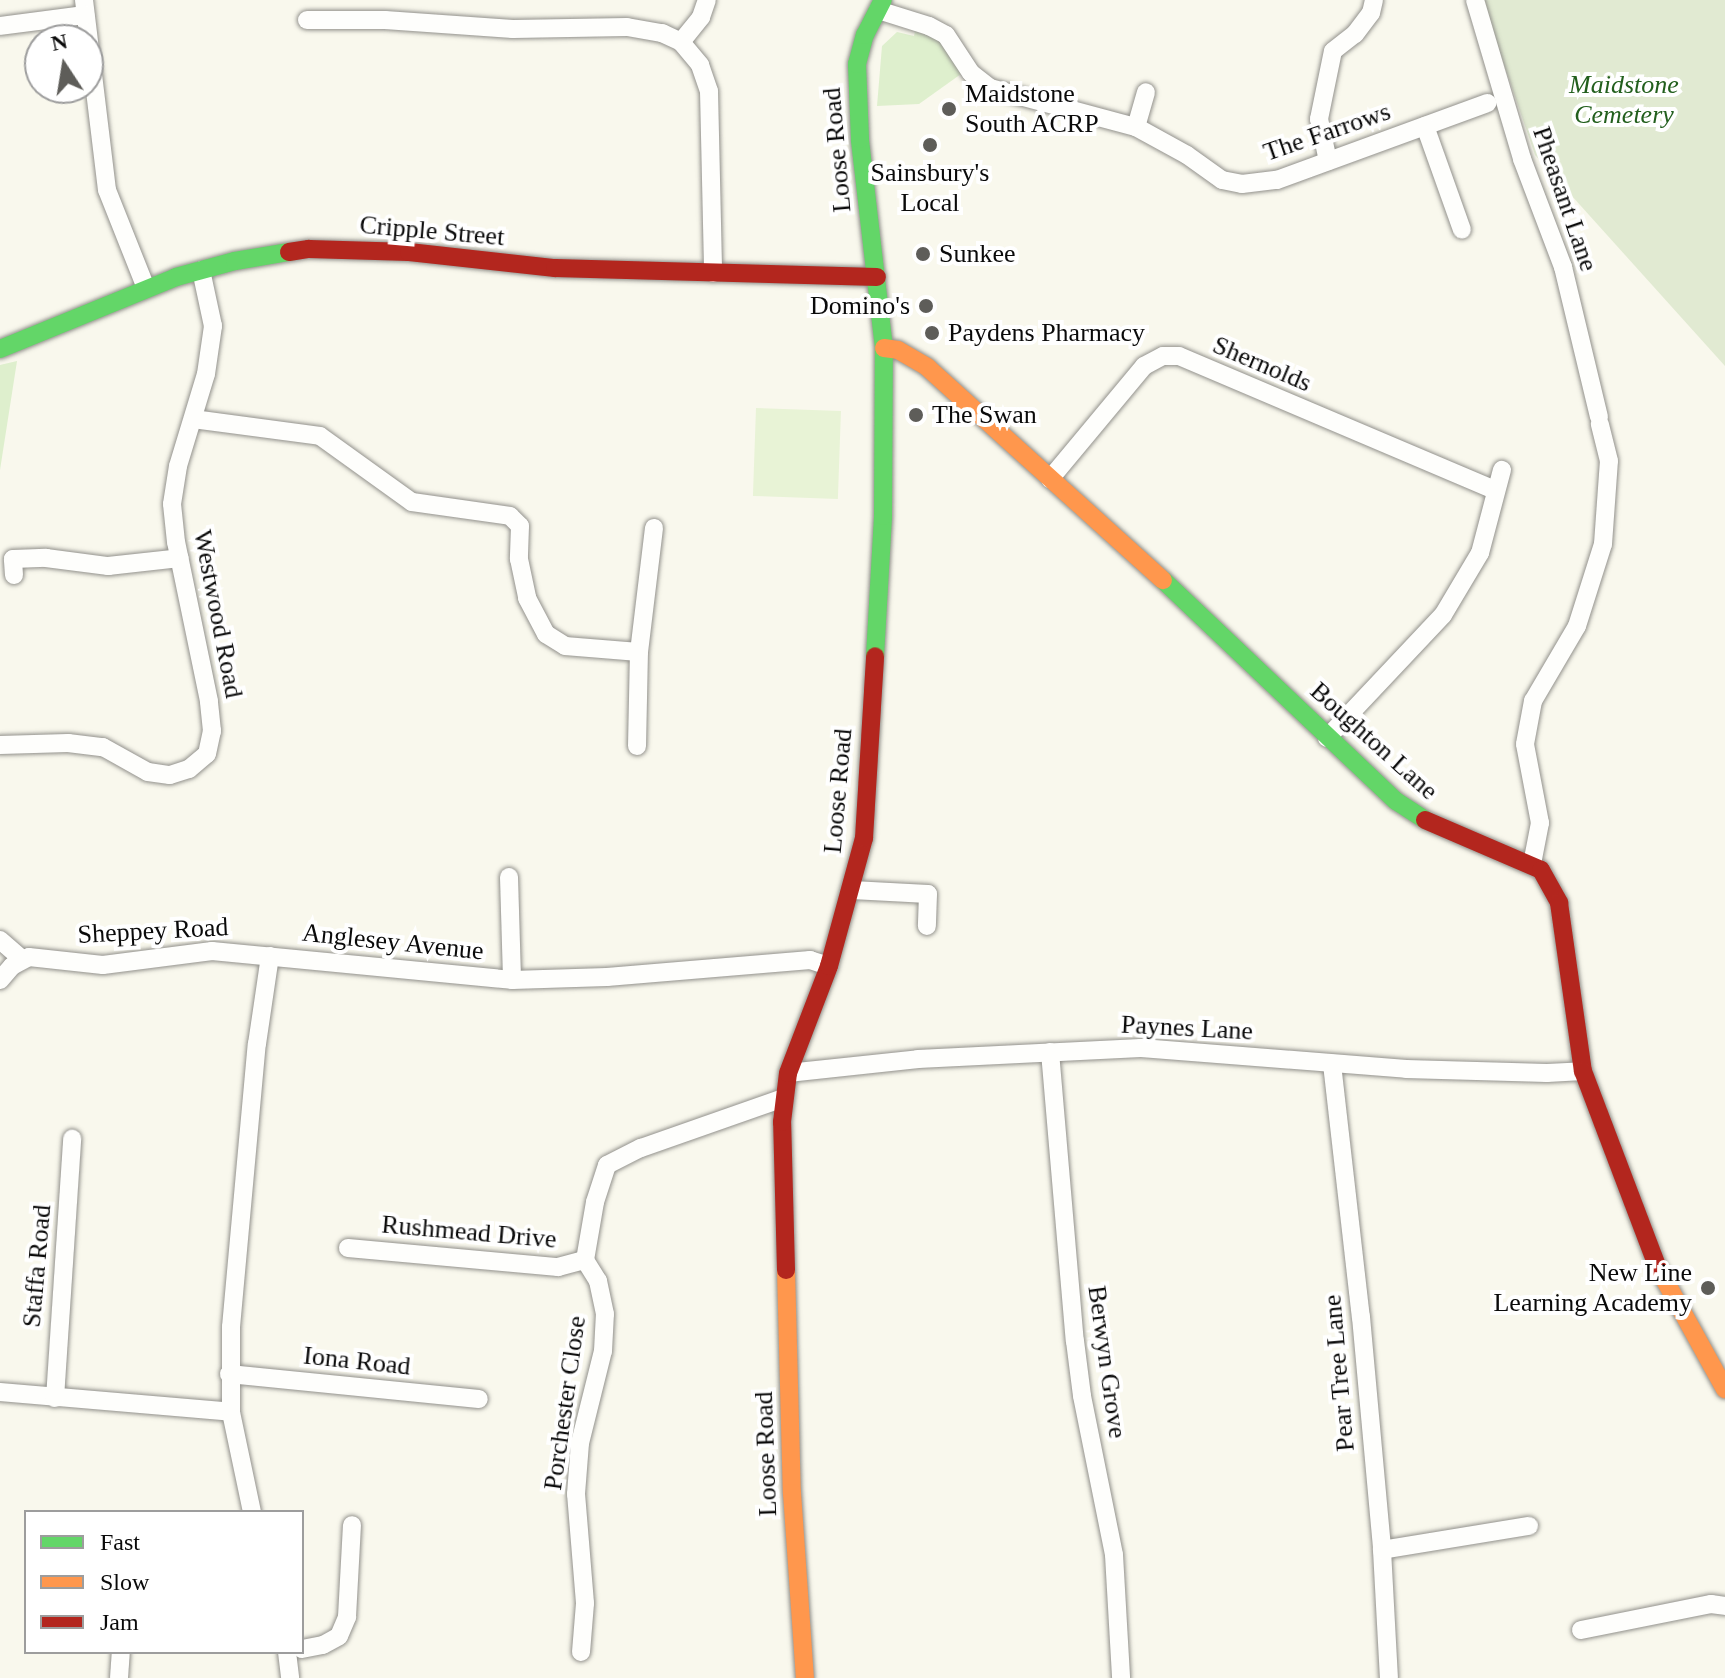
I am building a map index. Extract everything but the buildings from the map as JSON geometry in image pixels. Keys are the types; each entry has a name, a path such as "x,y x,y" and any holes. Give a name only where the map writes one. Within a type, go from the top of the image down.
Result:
{"main road":[{"name":"Loose Road","path":"805,1678 796,1564 782,1199 784,1098 788,1073 829,966 864,838 883,516 884,348 856,97 857,64 865,35 880,5"},
{"name":"Cripple Street","path":"0,349 146,288 201,270 309,249 350,249 555,268 877,277"},
{"name":"Boughton Lane","path":"884,348 898,350 927,367 1414,815 1436,828 1532,864"},
{"path":"1532,864 1548,879 1559,903 1583,1071 1653,1258 1725,1389"}],"street":[{"path":"681,42 701,17 707,0"},
{"path":"1328,161 1319,119 1333,51 1355,34 1371,13 1374,0"},
{"name":"Pheasant Lane","path":"1475,0 1522,159 1563,267 1609,461 1603,544 1577,626 1533,701 1525,744 1540,823 1532,864"},
{"name":"The Farrows","path":"880,5 946,35 971,73 990,88 1136,127 1187,155 1222,180 1242,184 1277,180 1487,103"},
{"path":"0,26 84,8 107,190 146,288"},
{"path":"307,20 347,30 419,21 552,37 647,29 681,42 700,65 709,91 713,273"},
{"path":"1136,127 1146,92"},
{"path":"1425,126 1462,230"},
{"name":"Westwood Road","path":"0,745 68,743 103,747 148,772 170,775 189,769 207,754 212,731 209,701 172,504 206,374 213,326 201,270"},
{"name":"Shernolds","path":"1050,479 1144,366 1163,356 1179,356 1494,490"},
{"path":"193,419 320,436 412,502 510,516 520,526 519,559 527,598 546,634 565,646 639,652"},
{"path":"1327,738 1443,615 1480,553 1492,515 1494,490 1502,470"},
{"path":"637,746 639,652 654,528"},
{"path":"14,567 46,558 108,566 180,558"},
{"path":"509,877 512,980"},
{"path":"852,890 928,894 927,926"},
{"path":"0,940 22,959 0,980"},
{"name":"Sheppey Road","path":"22,959 44,956 103,965 196,951 270,956"},
{"name":"Anglesey Avenue","path":"252,1510 231,1412 229,1374 257,1044 270,956 512,980 607,977 810,960 829,966"},
{"name":"Paynes Lane","path":"788,1073 918,1059 1141,1048 1332,1064 1480,1072 1583,1071"},
{"name":"Berwyn Grove","path":"1050,1052 1075,1341 1082,1396 1114,1555 1121,1678"},
{"name":"Pear Tree Lane","path":"1332,1064 1382,1550 1389,1678"},
{"name":"Rushmead Drive","path":"348,1248 558,1267 585,1260 595,1202 607,1165 641,1148 784,1098"},
{"name":"Staffa Road","path":"55,1398 72,1139"},
{"name":"Porchester Close","path":"581,1652 585,1603 576,1494 580,1443 603,1351 605,1314 598,1281 585,1260"},
{"name":"Iona Road","path":"229,1374 479,1399"},
{"path":"0,1392 231,1412"},
{"path":"304,1649 323,1645 339,1636 347,1617 352,1525"},
{"path":"1382,1550 1529,1526"},
{"path":"1581,1630 1711,1604 1725,1606"},
{"path":"119,1678 121,1654"},
{"path":"287,1654 290,1678"}],"green space":[{"name":"Maidstone Cemetery","path":"1482,0 1725,0 1725,366 1535,155"},
{"path":"915,31 937,39 954,51 961,74 919,104 877,106 882,46 897,32 914,36"},
{"path":"17,361 0,470 0,365"},
{"path":"756,408 841,411 838,499 753,496"}],"traffic: fast":[{"path":"875,656 883,516 884,348 860,139 857,64 865,35 883,0"},
{"path":"0,349 176,277 235,261 289,252"},
{"path":"1163,580 1396,801 1425,820"}],"traffic: slow":[{"path":"884,348 898,350 927,367 1163,580"},
{"path":"1657,1266 1725,1389"},
{"path":"786,1270 792,1493 805,1678"}],"traffic: jam":[{"path":"289,252 309,249 409,252 555,268 877,277"},
{"path":"786,1270 782,1122 788,1073 829,966 864,838 875,656"},
{"path":"1425,820 1541,870 1559,903 1583,1071 1657,1266"}],"place":[{"name":"Maidstone South ACRP","path":"949,109"},
{"name":"Sainsbury's Local","path":"930,145"},
{"name":"Sunkee","path":"923,254"},
{"name":"Domino's","path":"926,306"},
{"name":"Paydens Pharmacy","path":"932,333"},
{"name":"The Swan","path":"916,415"},
{"name":"New Line Learning Academy","path":"1708,1288"}]}
